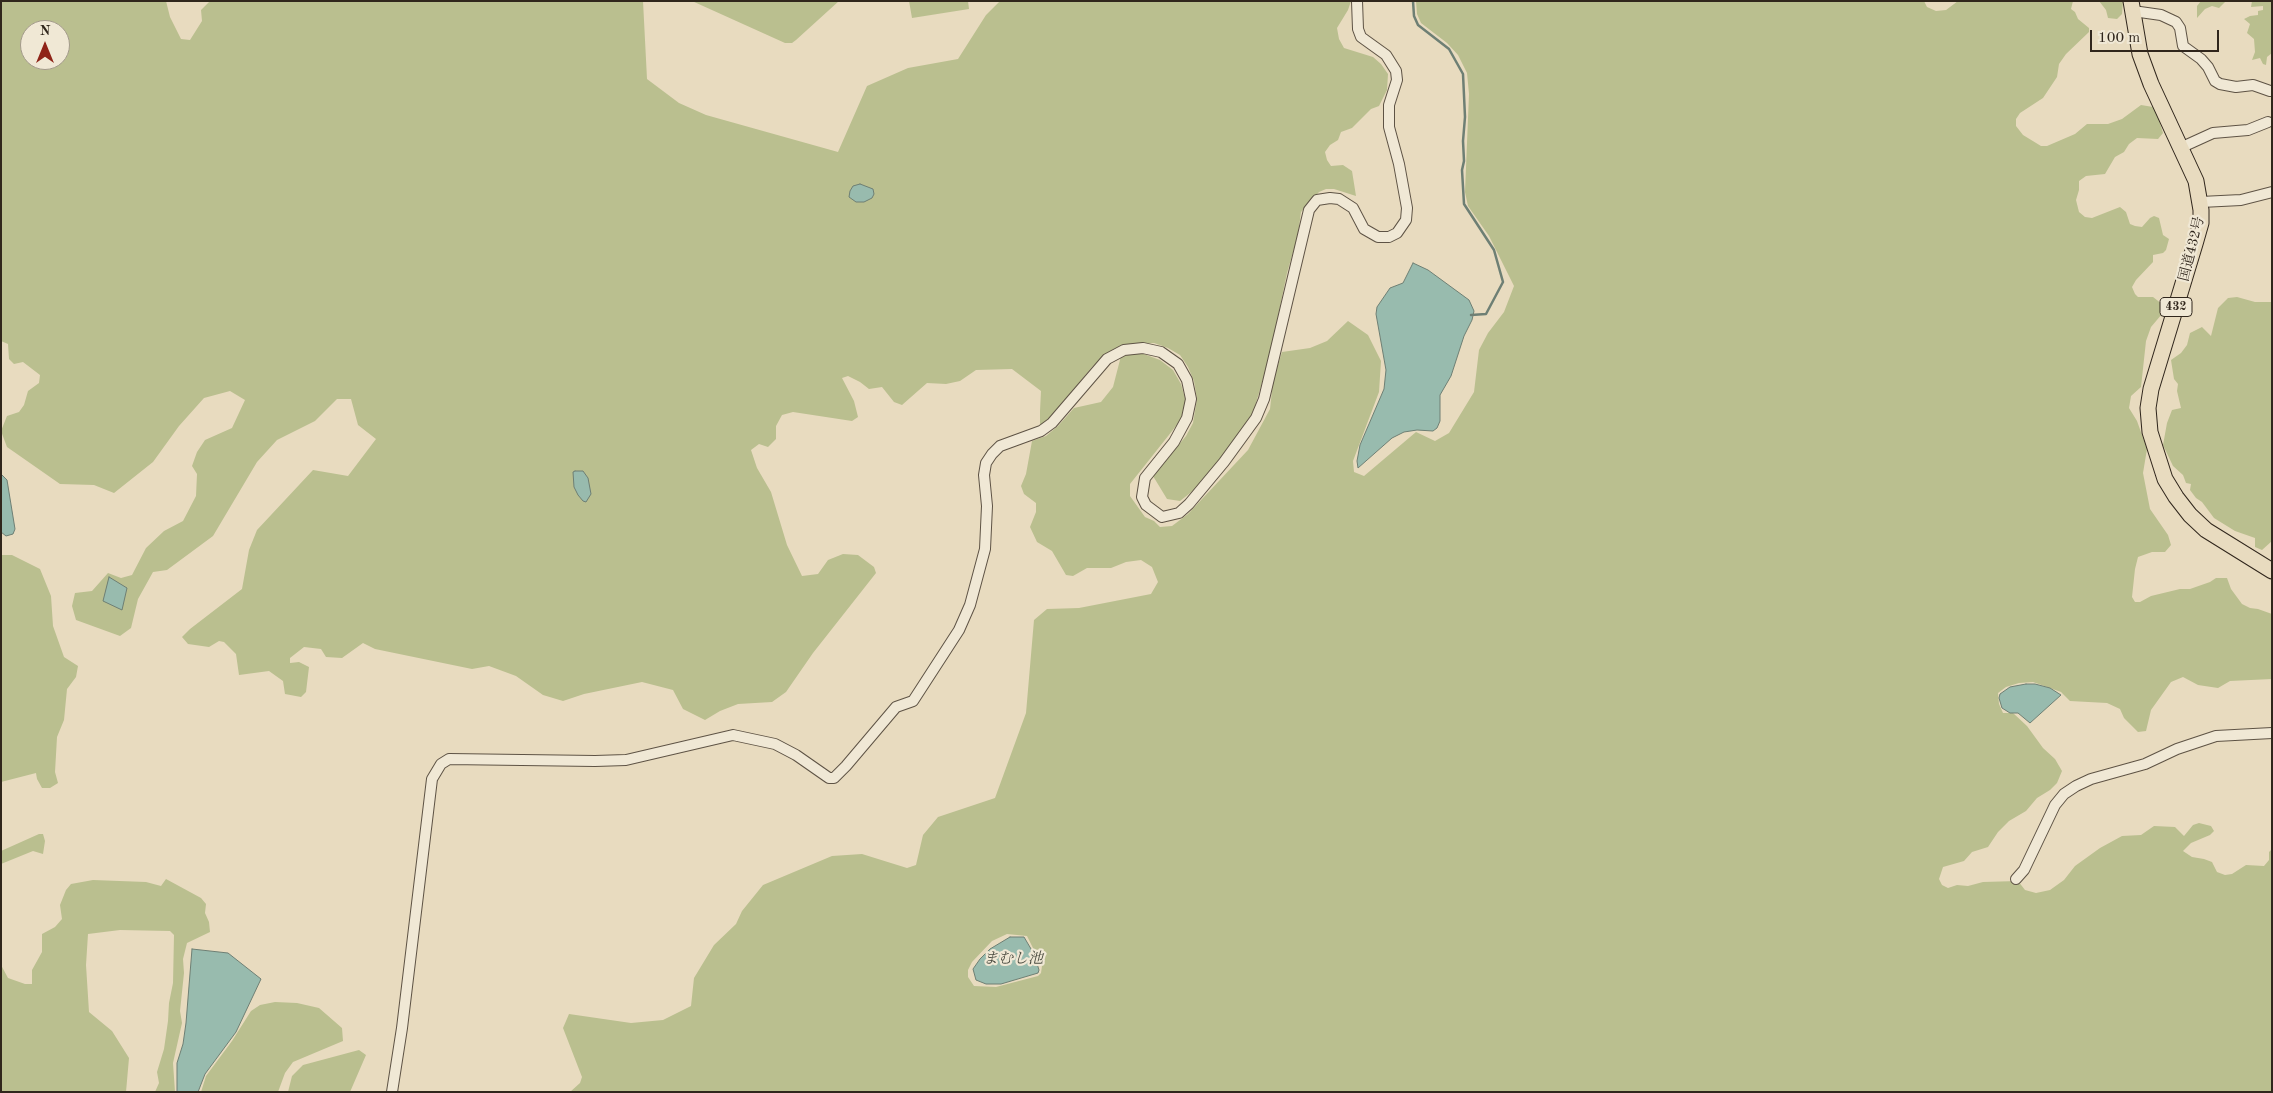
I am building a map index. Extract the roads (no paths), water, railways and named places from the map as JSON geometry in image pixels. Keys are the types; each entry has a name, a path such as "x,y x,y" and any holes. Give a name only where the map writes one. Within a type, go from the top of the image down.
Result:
{"highway":[{"name":"国道432号","path":"2132,6 2137,39 2145,69 2196,180 2201,202 2198,233 2151,388 2148,408 2150,432 2165,479 2190,515 2206,530 2272,571"}],"street":[{"path":"392,1092 400,1046 432,779 441,764 449,759 595,762 626,760 715,738 733,736 775,744 796,755 829,778 834,778 896,708 913,701 959,630 970,604 985,550 987,506 984,475 986,463 992,454 1000,446 1040,430 1052,423 1107,359 1124,350 1144,348 1161,352 1178,364 1187,380 1191,398 1187,418 1174,442 1145,478 1142,497 1146,505 1162,517 1178,513 1189,504 1224,462 1256,418 1264,399 1309,210 1316,200 1339,199 1353,208 1364,229 1378,237 1389,237 1397,233 1406,220 1407,208 1399,164 1389,127 1389,105 1397,80 1396,71 1386,56 1361,37 1358,29 1357,1"},
{"path":"2132,6 2176,22 2180,28 2183,46 2201,59 2208,67 2215,81 2220,84 2236,87 2253,85 2270,91"},
{"path":"2180,148 2213,132 2248,130 2268,122"},
{"path":"2201,202 2241,200 2272,192"},
{"path":"2016,879 2024,870 2055,805 2064,794 2076,786 2091,779 2145,764 2177,749 2216,736 2272,733"}],"water":[{"path":"860,184 873,189 874,194 872,198 864,202 856,202 849,197 850,191 853,186"},
{"path":"1413,263 1428,270 1469,300 1474,311 1472,320 1464,336 1451,376 1440,395 1440,421 1437,428 1433,431 1417,430 1404,432 1392,438 1358,468 1357,461 1360,445 1384,389 1386,370 1376,314 1377,307 1390,288 1403,283"},
{"path":"583,471 588,478 591,494 586,502 578,495 574,487 573,472"},
{"path":"1,474 7,480 15,529 13,534 6,536 1,532"},
{"path":"109,577 127,588 122,610 103,601"},
{"path":"2026,684 2050,688 2061,695 2030,723 2018,713 2010,713 2002,708 1999,698 2000,694 2010,687"},
{"name":"まむし池","path":"1010,937 1024,937 1034,954 1039,970 1038,973 1001,984 986,984 976,980 973,969 980,959 990,949"},
{"path":"192,949 228,953 261,979 236,1032 205,1074 198,1092 177,1092 177,1063 183,1044 186,1023"}],"waterway":[{"path":"1413,1 1414,16 1418,25 1449,49 1463,74 1465,117 1462,170 1464,204 1494,250 1503,282 1486,314 1471,315"}]}
